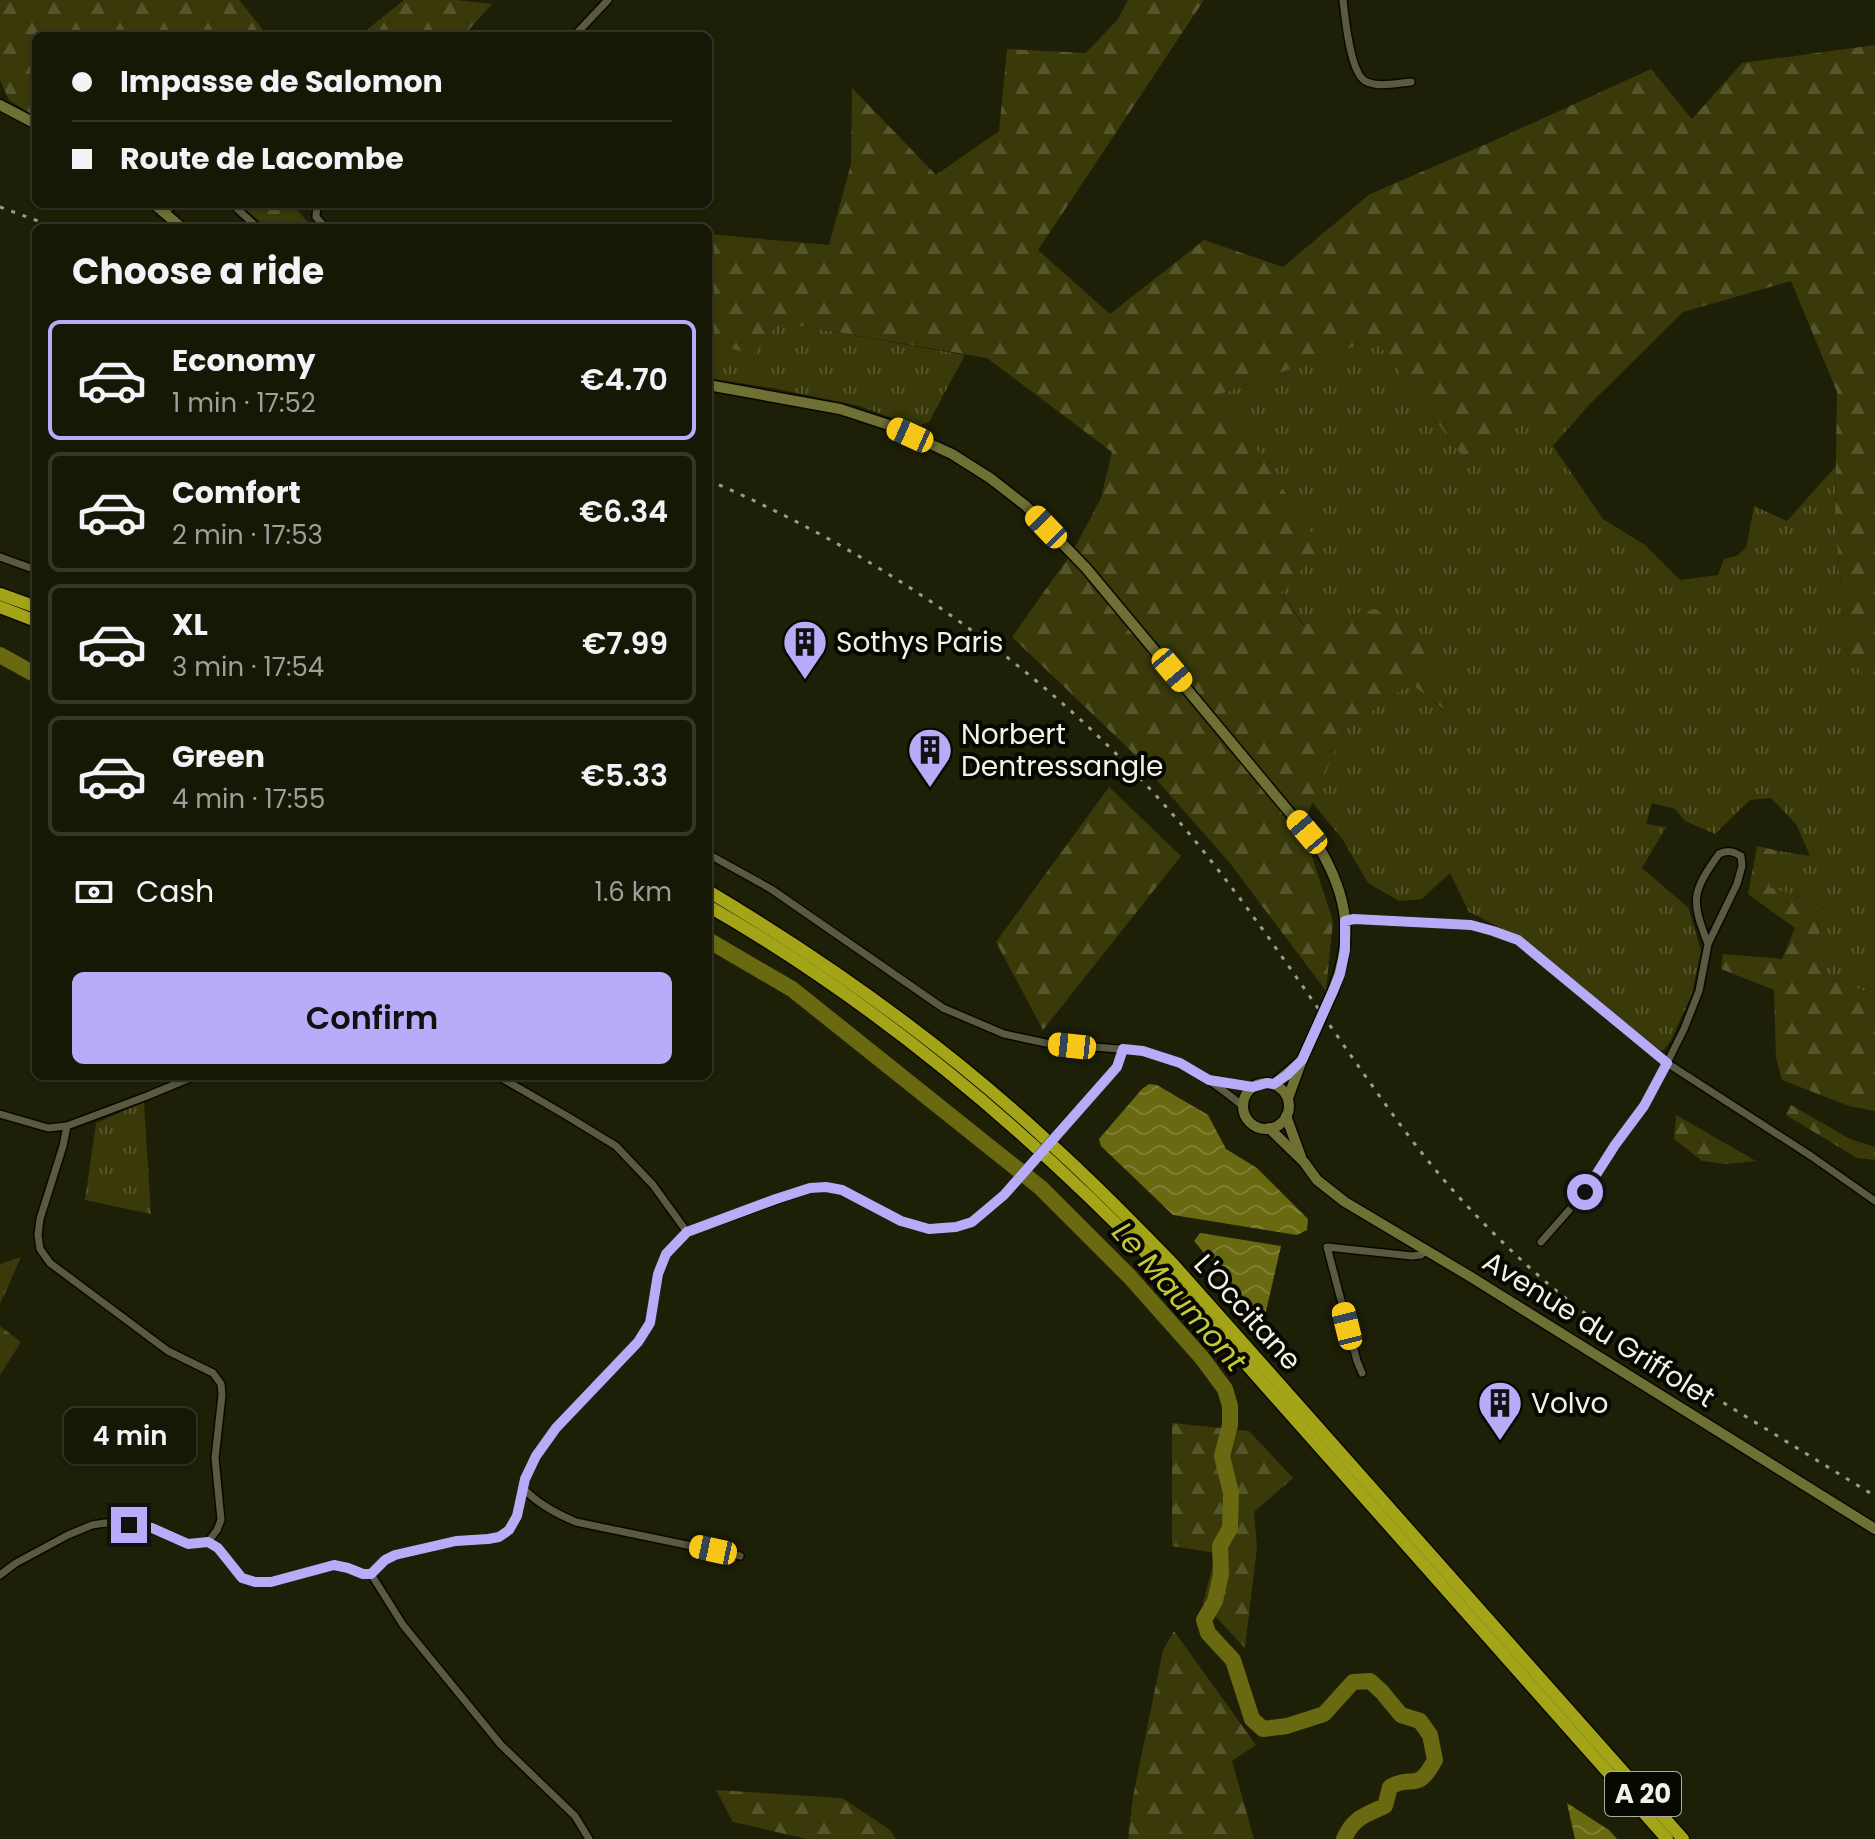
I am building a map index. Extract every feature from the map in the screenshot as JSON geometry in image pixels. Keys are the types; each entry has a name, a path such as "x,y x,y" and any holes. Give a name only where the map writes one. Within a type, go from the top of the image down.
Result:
{"highway":[{"path":"0,594 32,606"},
{"path":"0,607 32,619"},
{"name":"L'Occitane","path":"712,893 802,949 897,1016 998,1097 1084,1175 1173,1264 1683,1839"},
{"name":"L'Occitane","path":"712,908 795,960 943,1069 1119,1225 1168,1276 1667,1839"}],"street":[{"path":"578,32 608,0"},
{"path":"1343,0 1355,68 1364,80 1380,84 1411,82"},
{"path":"0,105 32,122"},
{"path":"158,208 177,224"},
{"path":"163,212 170,208"},
{"path":"236,208 254,224"},
{"path":"712,386 840,409 889,425 952,454 990,478 1026,506 1096,580 1320,849 1339,886 1345,921 1345,950 1340,974 1302,1060 1288,1098 1286,1116 1276,1126 1262,1128 1249,1121 1244,1099 1253,1087"},
{"path":"0,557 32,569"},
{"path":"1541,1242 1585,1192 1644,1106 1684,1029 1699,991 1708,944 1740,875 1741,856 1735,852 1719,854 1697,893 1697,916 1708,944"},
{"path":"712,856 771,889 943,1008 1004,1034 1095,1049 1143,1051 1180,1063 1209,1080 1244,1107"},
{"path":"1345,921 1471,925 1518,940 1667,1063 1875,1201"},
{"path":"0,1575 68,1535 105,1523 152,1528 188,1544 208,1542 218,1548 242,1578 255,1582 271,1582 334,1565 371,1574 395,1555 456,1541 499,1537 509,1530 517,1516 528,1471 536,1456 556,1428 644,1333 650,1323 658,1274 666,1254 687,1232 810,1188 826,1187 842,1190 901,1221 929,1229 972,1222 1004,1195 1117,1067 1123,1049"},
{"path":"1274,1084 1302,1060"},
{"path":"0,1114 48,1128 67,1126 185,1080"},
{"path":"505,1080 616,1146 653,1185 687,1232"},
{"path":"1209,1080 1253,1087 1274,1084 1288,1098"},
{"path":"1286,1116 1304,1162"},
{"path":"67,1126 40,1219 40,1249 50,1263 168,1351 213,1373 221,1384 215,1458 221,1520 208,1542"},
{"name":"Avenue du Griffolet","path":"1269,1128 1304,1162 1317,1180 1345,1202 1875,1529"},
{"path":"1362,1373 1327,1247 1412,1256 1425,1251"},
{"path":"524,1489 559,1515 576,1522 740,1556"},
{"path":"371,1574 403,1625 491,1733 575,1816 589,1839"}],"green space":[{"path":"0,0 239,0 265,32 32,32 32,114 9,100 0,80"},
{"path":"404,0 492,4 467,32 364,32"},
{"path":"1128,0 1204,0 1038,250 1110,314 1204,240 1283,267 1370,194 1651,69 1692,119 1742,63 1875,45 1875,690 1847,653 1835,521 1837,392 1791,281 1683,312 1589,405 1516,426 1463,457 1375,339 1220,394 1321,547 1281,593 1303,625 1375,609 1417,630 1450,714 1410,683 1344,731 1302,826 1333,921 1326,991 1229,862 1133,753 1012,637 1073,551 1101,498 1112,452 987,358 779,322 753,355 712,342 712,234 829,245 851,164 852,88 936,175 999,131 1007,49 1086,53 1118,19"},
{"path":"244,208 296,208 310,224 262,224"},
{"path":"779,322 965,355 929,422 915,427 860,406 712,379 712,342 753,354"},
{"path":"1375,339 1463,457 1516,426 1589,405 1553,446 1603,519 1645,545 1680,580 1718,575 1724,559 1736,556 1746,548 1754,506 1787,521 1836,466 1835,521 1847,653 1875,690 1875,995 1826,977 1815,902 1768,887 1779,851 1810,856 1796,824 1771,798 1750,800 1715,834 1685,821 1675,809 1652,803 1646,824 1666,827 1642,868 1688,907 1701,950 1692,994 1664,1050 1660,1050 1521,938 1469,912 1450,873 1422,899 1399,901 1368,883 1343,840 1312,802 1344,731 1410,683 1448,713 1375,610 1304,625 1281,593 1220,394"},
{"path":"1109,787 1181,856 1043,1030 996,942"},
{"path":"1757,846 1779,851 1769,887 1815,902 1826,977 1875,995 1875,1111 1849,1106 1782,1080 1776,1058 1774,990 1721,969 1723,954 1782,959 1795,928 1748,894"},
{"path":"144,1102 151,1214 85,1200 96,1123"},
{"path":"1791,1105 1850,1139 1875,1147 1875,1160 1857,1158 1786,1115"},
{"path":"1676,1115 1756,1161 1726,1164 1702,1161 1674,1139"},
{"path":"21,1257 0,1304 0,1264"},
{"path":"0,1326 21,1342 0,1375"},
{"path":"1172,1423 1249,1431 1293,1478 1254,1512 1257,1547 1245,1648 1203,1603 1216,1553 1172,1546"},
{"path":"1174,1631 1256,1745 1232,1761 1254,1839 1128,1839 1133,1796 1163,1650"},
{"path":"716,1790 842,1798 889,1829 896,1839 807,1839 733,1822"}],"water":[{"path":"1149,1084 1157,1085 1208,1115 1226,1149 1257,1168 1308,1219 1307,1230 1297,1235 1173,1215 1101,1146 1099,1139"},
{"path":"1200,1233 1281,1246 1264,1320 1261,1321 1194,1241"},
{"path":"1567,1803 1609,1830 1617,1839 1575,1839"}],"waterway":[{"name":"Le Maumont","path":"0,655 32,673"},
{"name":"Le Maumont","path":"712,942 792,989 1041,1188 1130,1277 1202,1358 1225,1389 1230,1406 1230,1425 1222,1456 1231,1493 1230,1528 1220,1546 1221,1574 1215,1601 1204,1620 1208,1633 1233,1660 1252,1719 1263,1729 1287,1726 1324,1714 1353,1682 1370,1681 1401,1715 1420,1721 1430,1735 1435,1760 1429,1771 1418,1780 1390,1787 1385,1806 1356,1822 1344,1839"}],"railway":[{"path":"0,207 46,224"},
{"path":"712,482 780,513 918,593 1047,690 1106,744 1161,801 1212,862 1412,1141 1511,1250 1567,1300 1614,1334 1875,1496"}],"place":[{"name":"Sothys Paris","path":"805,681"},
{"name":"Norbert Dentressangle","path":"930,789"},
{"name":"Volvo","path":"1500,1442"}],"route":[{"path":"129,1525 152,1528 188,1544 208,1542 218,1548 242,1578 255,1582 271,1582 334,1565 371,1574 395,1555 456,1541 499,1537 509,1530 517,1516 525,1479 536,1456 556,1428 638,1342 650,1323 658,1274 666,1254 687,1232 776,1199 810,1188 826,1187 853,1194 901,1221 929,1229 972,1222 1004,1195 1117,1067 1123,1049 1158,1055 1180,1063 1209,1080 1253,1087 1274,1084 1302,1060 1333,991 1345,950 1345,921 1471,925 1518,940 1667,1063 1644,1106 1585,1192"}]}
